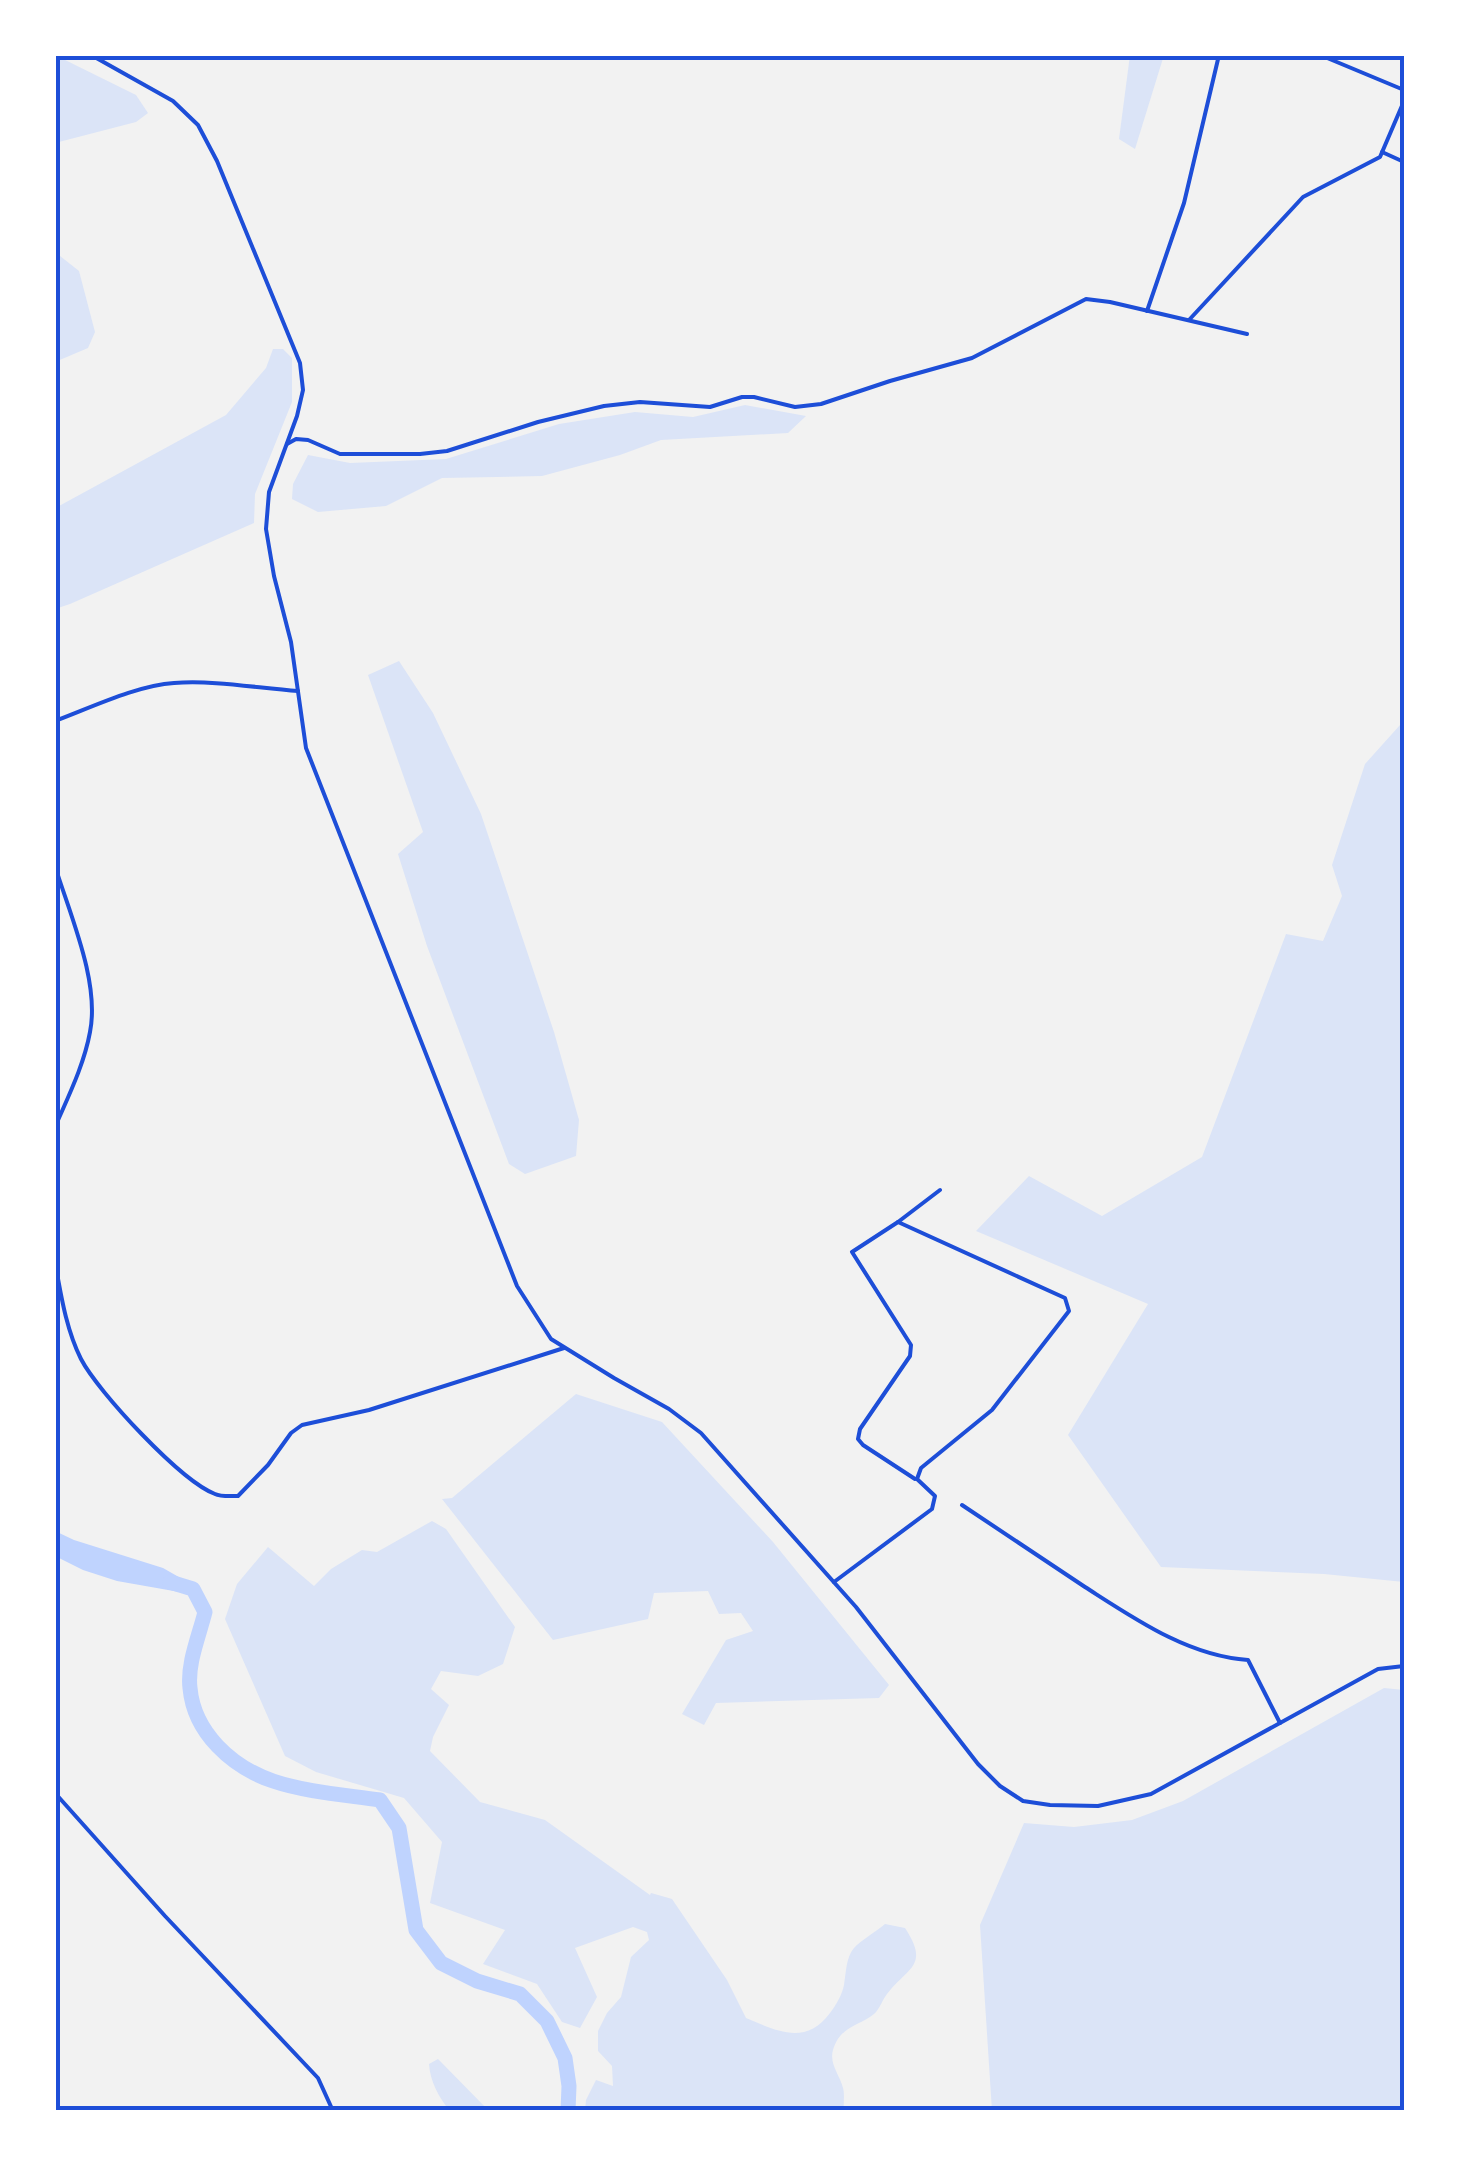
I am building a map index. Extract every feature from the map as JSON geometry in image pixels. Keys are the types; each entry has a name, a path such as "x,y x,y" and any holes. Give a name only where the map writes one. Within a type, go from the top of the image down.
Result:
{"street":[{"path":"90,55 173,101 198,124 300,363 302,390 297,416 269,492 266,529 291,642 306,748 517,1286 551,1339 669,1409 700,1433 834,1582 978,1764 1000,1786 1023,1801 1098,1806 1151,1794 1378,1669 1404,1666"},
{"path":"1147,311 1184,203 1219,55"},
{"path":"1320,55 1404,90"},
{"path":"1189,320 1303,197 1380,156 1404,101"},
{"path":"1382,152 1404,162"},
{"path":"287,444 296,439 308,440 340,454 420,454 446,451 604,406 640,402 710,407 742,397 796,407 821,404 972,358 1086,299 1247,334"},
{"path":"55,721 149,687 174,682 298,692"},
{"path":"55,866 92,987 90,1032 55,1127"},
{"path":"834,1582 932,1509 934,1496 917,1479 858,1439 860,1429 910,1356 911,1345 852,1252 940,1190"},
{"path":"898,1222 1065,1298 1069,1311 992,1410 921,1468 917,1479"},
{"path":"55,1262 64,1312 81,1359 112,1404 181,1471 216,1495 238,1496 268,1465 291,1432 302,1425 369,1410 564,1348"},
{"path":"962,1505 1150,1627 1182,1644 1228,1659 1248,1660 1280,1723"},
{"path":"55,1793 318,2078 333,2111"}],"shaded area":[{"path":"55,55 136,95 148,113 136,122 55,143"},
{"path":"1130,55 1164,55 1135,149 1119,139"},
{"path":"55,252 79,271 95,332 88,348 55,362"},
{"path":"273,349 283,349 292,358 292,402 255,494 254,523 55,609 55,511 59,506 226,415 266,368"},
{"path":"745,405 806,416 788,433 661,440 542,476 442,478 386,506 318,512 292,499 293,484 308,455 350,463 446,459 559,424 635,412 693,417"},
{"path":"399,661 433,713 481,814 554,1032 579,1120 576,1156 525,1174 509,1164 427,946 398,854 423,832 368,675"},
{"path":"1404,725 1404,1582 1324,1574 1161,1567 1068,1435 1148,1304 976,1231 1029,1176 1102,1216 1202,1157 1286,934 1323,941 1342,896 1332,865 1365,764"},
{"path":"576,1394 662,1422 773,1542 889,1685 879,1698 716,1703 704,1725 682,1714 726,1640 753,1631 741,1613 719,1614 708,1591 654,1593 648,1619 553,1640 442,1499 452,1498"},
{"path":"432,1521 446,1529 515,1627 503,1664 478,1676 441,1671 431,1689 449,1705 430,1751 480,1802 545,1820 650,1895 672,1899 727,1980 746,2018 780,2031 801,2033 821,2023 840,1996 854,1948 885,1924 905,1928 916,1951 913,1965 876,2012 845,2031 833,2050 844,2091 844,2111 585,2111 596,2080 613,2086 612,2066 598,2051 598,2031 621,1997 631,1957 649,1940 647,1932 633,1927 575,1948 597,1997 580,2028 562,2022 537,1984 483,1964 505,1930 430,1903 442,1842 404,1798 316,1772 285,1756 225,1619 237,1584 268,1547 314,1586 331,1569 362,1550 377,1552"},
{"path":"1384,1688 1404,1690 1404,2111 992,2111 980,1925 1024,1823 1074,1827 1132,1820 1183,1801"},
{"path":"438,2059 489,2111 450,2111 431,2077 429,2064"}],"water":[{"path":"55,1531 163,1568 191,1584 185,1593 117,1581 83,1570 55,1556"}],"waterway":[{"path":"170,1582 193,1589 205,1612 192,1660 190,1688 207,1734 243,1767 273,1781 312,1791 380,1800 399,1828 416,1930 441,1963 477,1981 520,1994 547,2021 565,2058 568,2111"}]}
